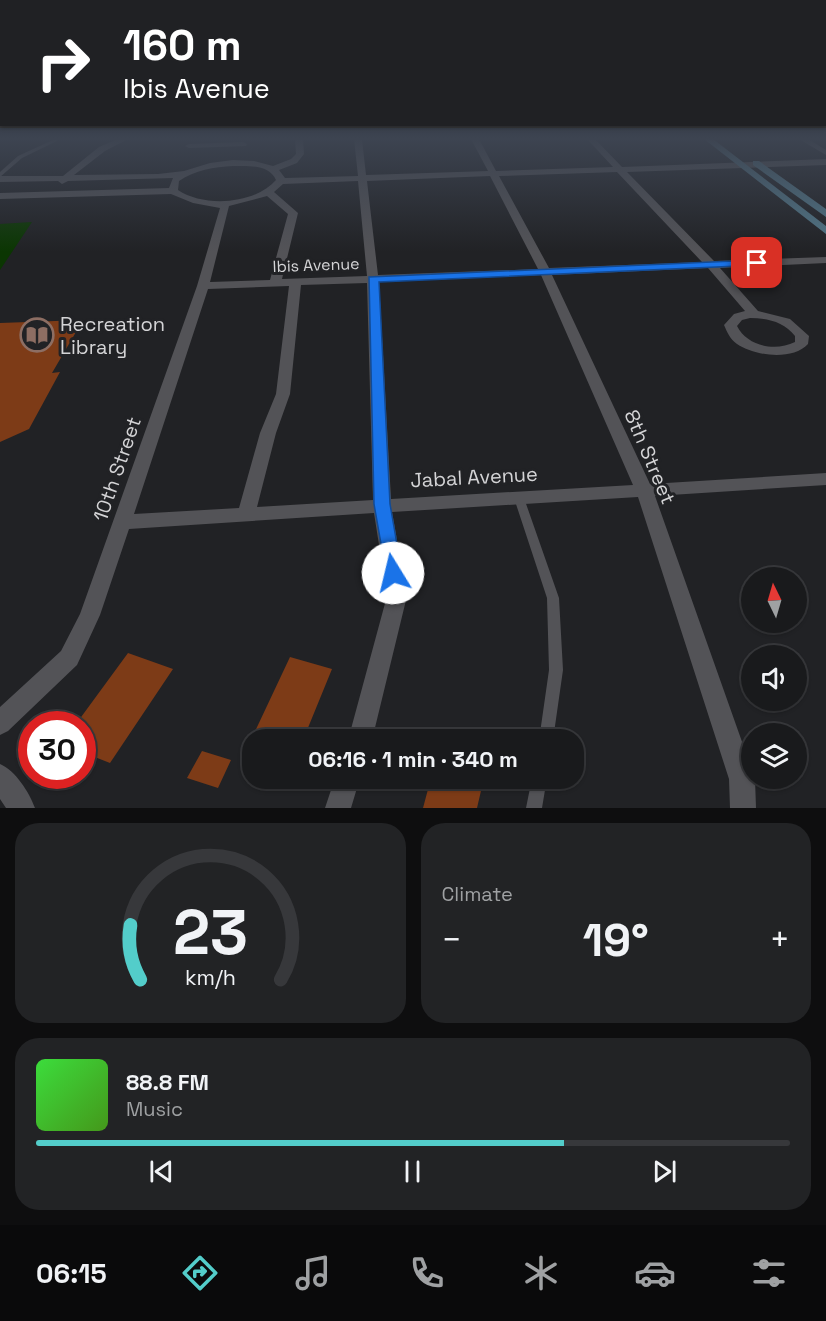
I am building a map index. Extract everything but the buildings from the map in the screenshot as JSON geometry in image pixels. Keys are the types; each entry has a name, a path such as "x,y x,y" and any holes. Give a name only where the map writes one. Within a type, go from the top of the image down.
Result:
{"main road":[{"path":"758,177 826,231"},
{"path":"774,177 826,214"}],"street":[{"path":"0,177 63,179 160,177"},
{"path":"50,195 66,177"},
{"path":"173,191 175,180 180,177"},
{"path":"280,177 281,181"},
{"path":"0,196 173,191 188,200 220,203 247,200 268,192 281,181 406,177"},
{"name":"8th Street","path":"494,177 545,272 645,492 742,779 743,808"},
{"path":"629,177 754,314 771,317 791,325 800,333 801,344 792,349 777,351 754,346 740,339 732,330 731,323 738,317 754,314"},
{"path":"363,729 397,596 382,504 373,279 364,178"},
{"path":"268,192 293,213 274,283"},
{"name":"10th Street","path":"0,723 69,658 90,615 203,286 225,207 220,203"},
{"name":"Ibis Avenue","path":"203,286 826,260"},
{"path":"246,513 268,434 283,393 295,282"},
{"name":"Jabal Avenue","path":"123,522 382,504 645,492 826,479"},
{"path":"0,777 22,808"},
{"path":"338,808 344,789"}],"lane":[{"path":"519,498 553,598 556,669 548,729"},
{"path":"534,808 538,789"}],"green space":[{"path":"32,222 0,270 0,224"}],"place":[{"name":"Recreation Library","path":"37,335"}],"route":[{"path":"393,573 382,504 373,279 757,263"}]}
